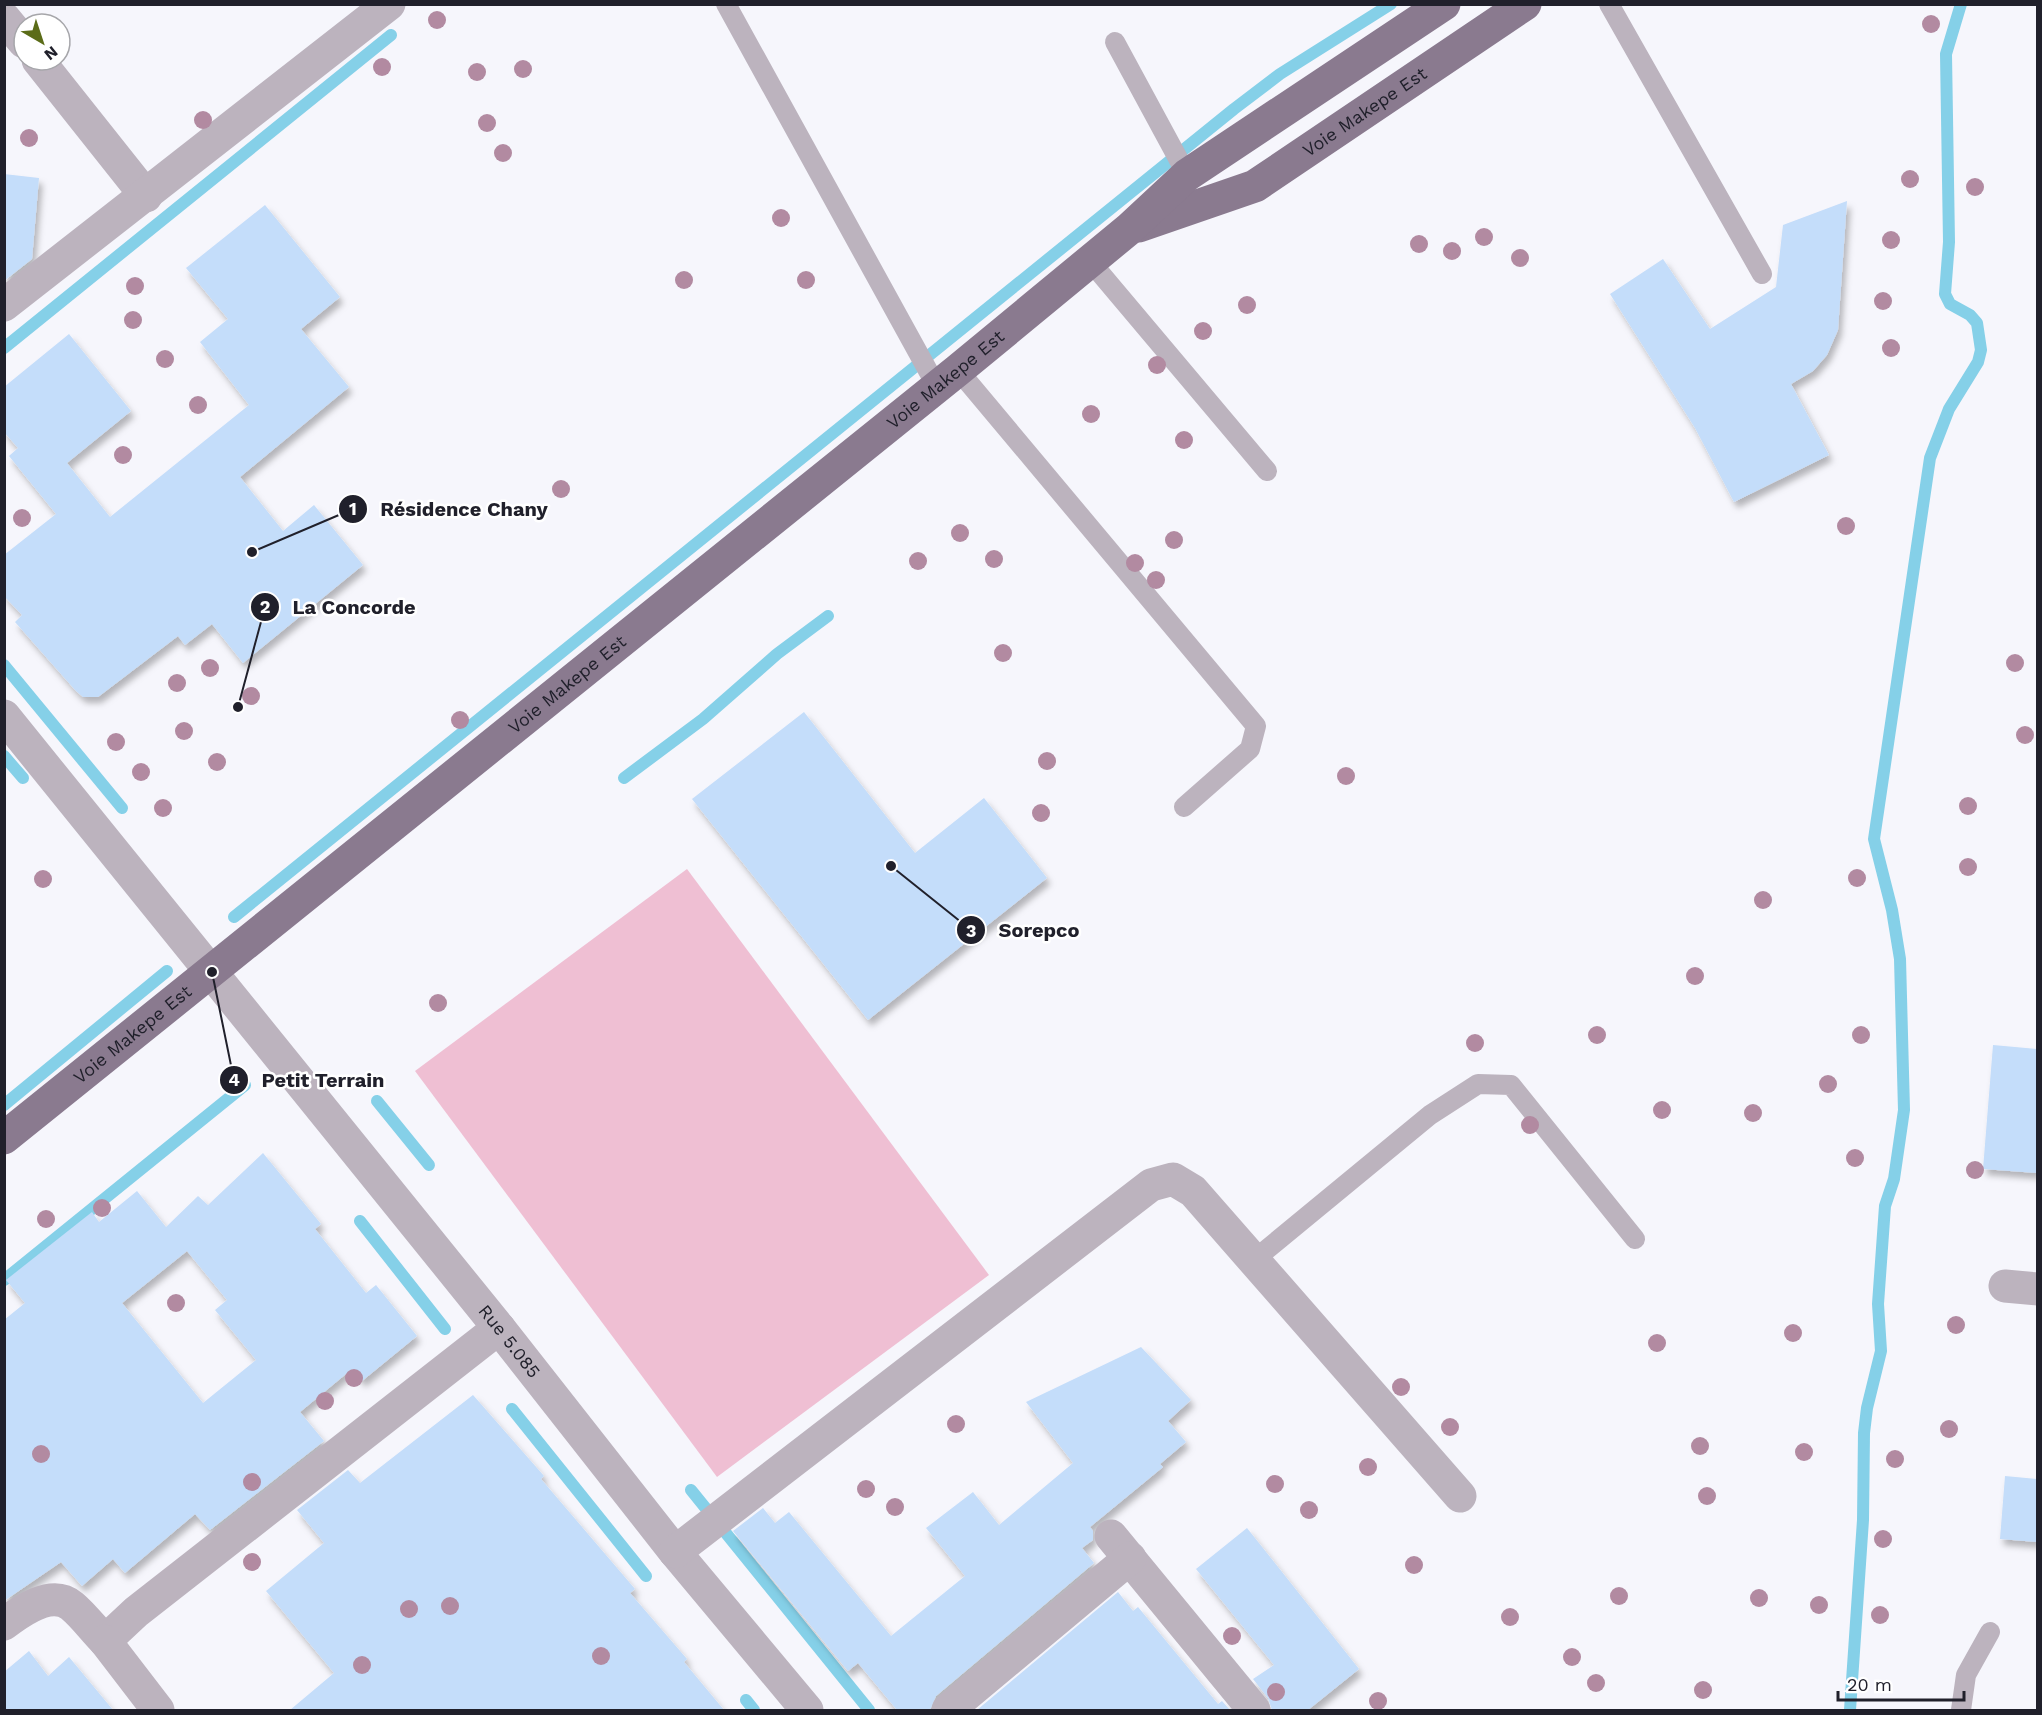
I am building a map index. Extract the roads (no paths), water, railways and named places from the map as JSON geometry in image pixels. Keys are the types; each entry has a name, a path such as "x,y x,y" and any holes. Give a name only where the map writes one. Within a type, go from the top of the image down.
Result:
{"main road":[{"name":"Voie Makepe Est","path":"4,1138 947,379 1129,229 1186,175 1444,4"},
{"name":"Voie Makepe Est","path":"1129,229 1255,186 1525,5"}],"street":[{"path":"4,305 146,196 388,4"},
{"path":"48,72 146,196"},
{"name":"Rue 5.085","path":"4,716 499,1328 675,1552 807,1710"},
{"path":"675,1552 1151,1185 1173,1179 1193,1191 1460,1496"},
{"path":"2006,1286 2037,1289"},
{"path":"105,1641 136,1612 499,1328"},
{"path":"948,1710 1121,1547 1254,1710"},
{"path":"4,1624 27,1607 50,1601 71,1605 105,1641 158,1710"}],"lane":[{"path":"726,4 947,379 1256,726 1250,749 1184,807"},
{"path":"1609,4 1762,274"},
{"path":"1115,42 1186,175"},
{"path":"1090,261 1267,471"},
{"path":"1254,1260 1430,1115 1478,1084 1511,1084 1635,1239"},
{"path":"1961,1710 1966,1675 1990,1632"}],"waterway":[{"path":"234,917 1234,109 1280,74 1391,4"},
{"path":"1850,1710 1863,1520 1864,1433 1867,1408 1881,1351 1878,1304 1885,1206 1894,1179 1904,1110 1900,959 1892,910 1874,839 1930,458 1949,409 1978,362 1981,350 1977,323 1970,315 1950,304 1945,294 1949,242 1946,54 1961,4"},
{"path":"4,348 391,35"},
{"path":"624,778 703,719 777,654 828,616"},
{"path":"4,665 122,808"},
{"path":"4,756 23,778"},
{"path":"4,1105 167,971"},
{"path":"4,1280 245,1085"},
{"path":"377,1101 429,1165"},
{"path":"360,1221 445,1329"},
{"path":"512,1409 646,1576"},
{"path":"691,1490 869,1710"},
{"path":"746,1700 754,1710"}],"place":[{"name":"Résidence Chany","path":"252,552"},
{"name":"La Concorde","path":"238,707"},
{"name":"Sorepco","path":"891,866"},
{"name":"Petit Terrain","path":"212,972"}]}
